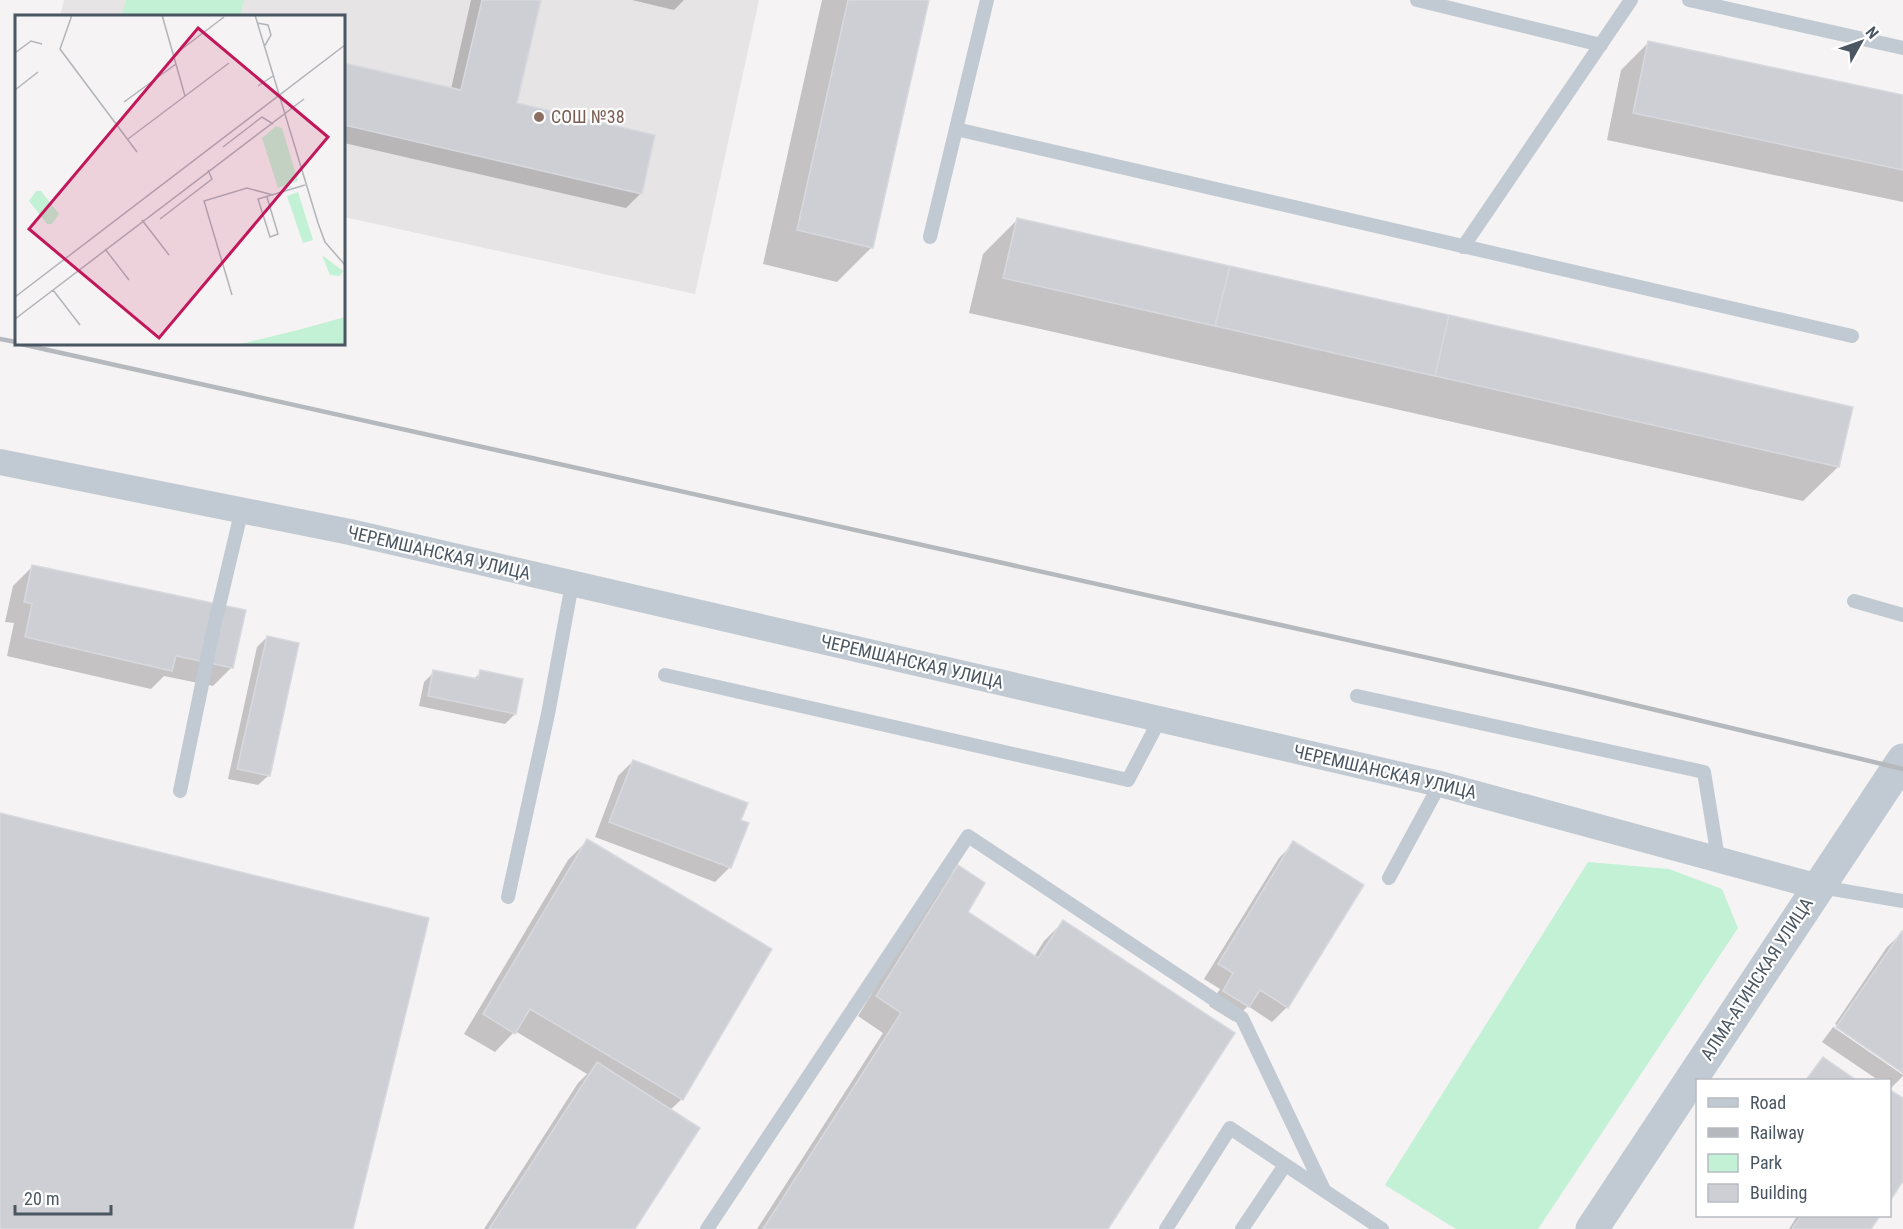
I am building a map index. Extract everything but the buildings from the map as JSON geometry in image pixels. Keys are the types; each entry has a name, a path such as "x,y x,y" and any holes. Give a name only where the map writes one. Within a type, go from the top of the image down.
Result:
{"street":[{"name":"ЧЕРЕМШАНСКАЯ УЛИЦА","path":"0,462 242,509 1440,784 1819,886"},
{"name":"АЛМА-АТИНСКАЯ УЛИЦА","path":"1592,1229 1903,760"}],"lane":[{"path":"930,237 987,0"},
{"path":"1417,0 1601,45"},
{"path":"1463,247 1631,0"},
{"path":"1689,0 1903,48"},
{"path":"956,129 1852,336"},
{"path":"180,791 213,631 242,509"},
{"path":"508,897 548,714 572,584"},
{"path":"1854,601 1903,615"},
{"path":"665,675 1128,780 1160,719"},
{"path":"1357,696 1704,772 1718,858"},
{"path":"1389,878 1440,784"},
{"path":"707,1229 968,836 1242,1018 1324,1190"},
{"path":"1819,886 1903,901"},
{"path":"1166,1229 1230,1128 1382,1229"},
{"path":"1242,1229 1285,1165"}],"shaded area":[{"name":"СОШ №38","path":"64,0 759,0 695,294 345,217 345,15 60,15"}],"green space":[{"path":"126,0 244,0 240,15 122,15"},
{"path":"1588,862 1669,869 1722,889 1738,928 1538,1229 1456,1229 1385,1185"}],"railway":[{"path":"0,339 15,342"},
{"path":"25,345 1572,690 1903,769"}],"place":[{"name":"СОШ №38","path":"539,117"}]}
